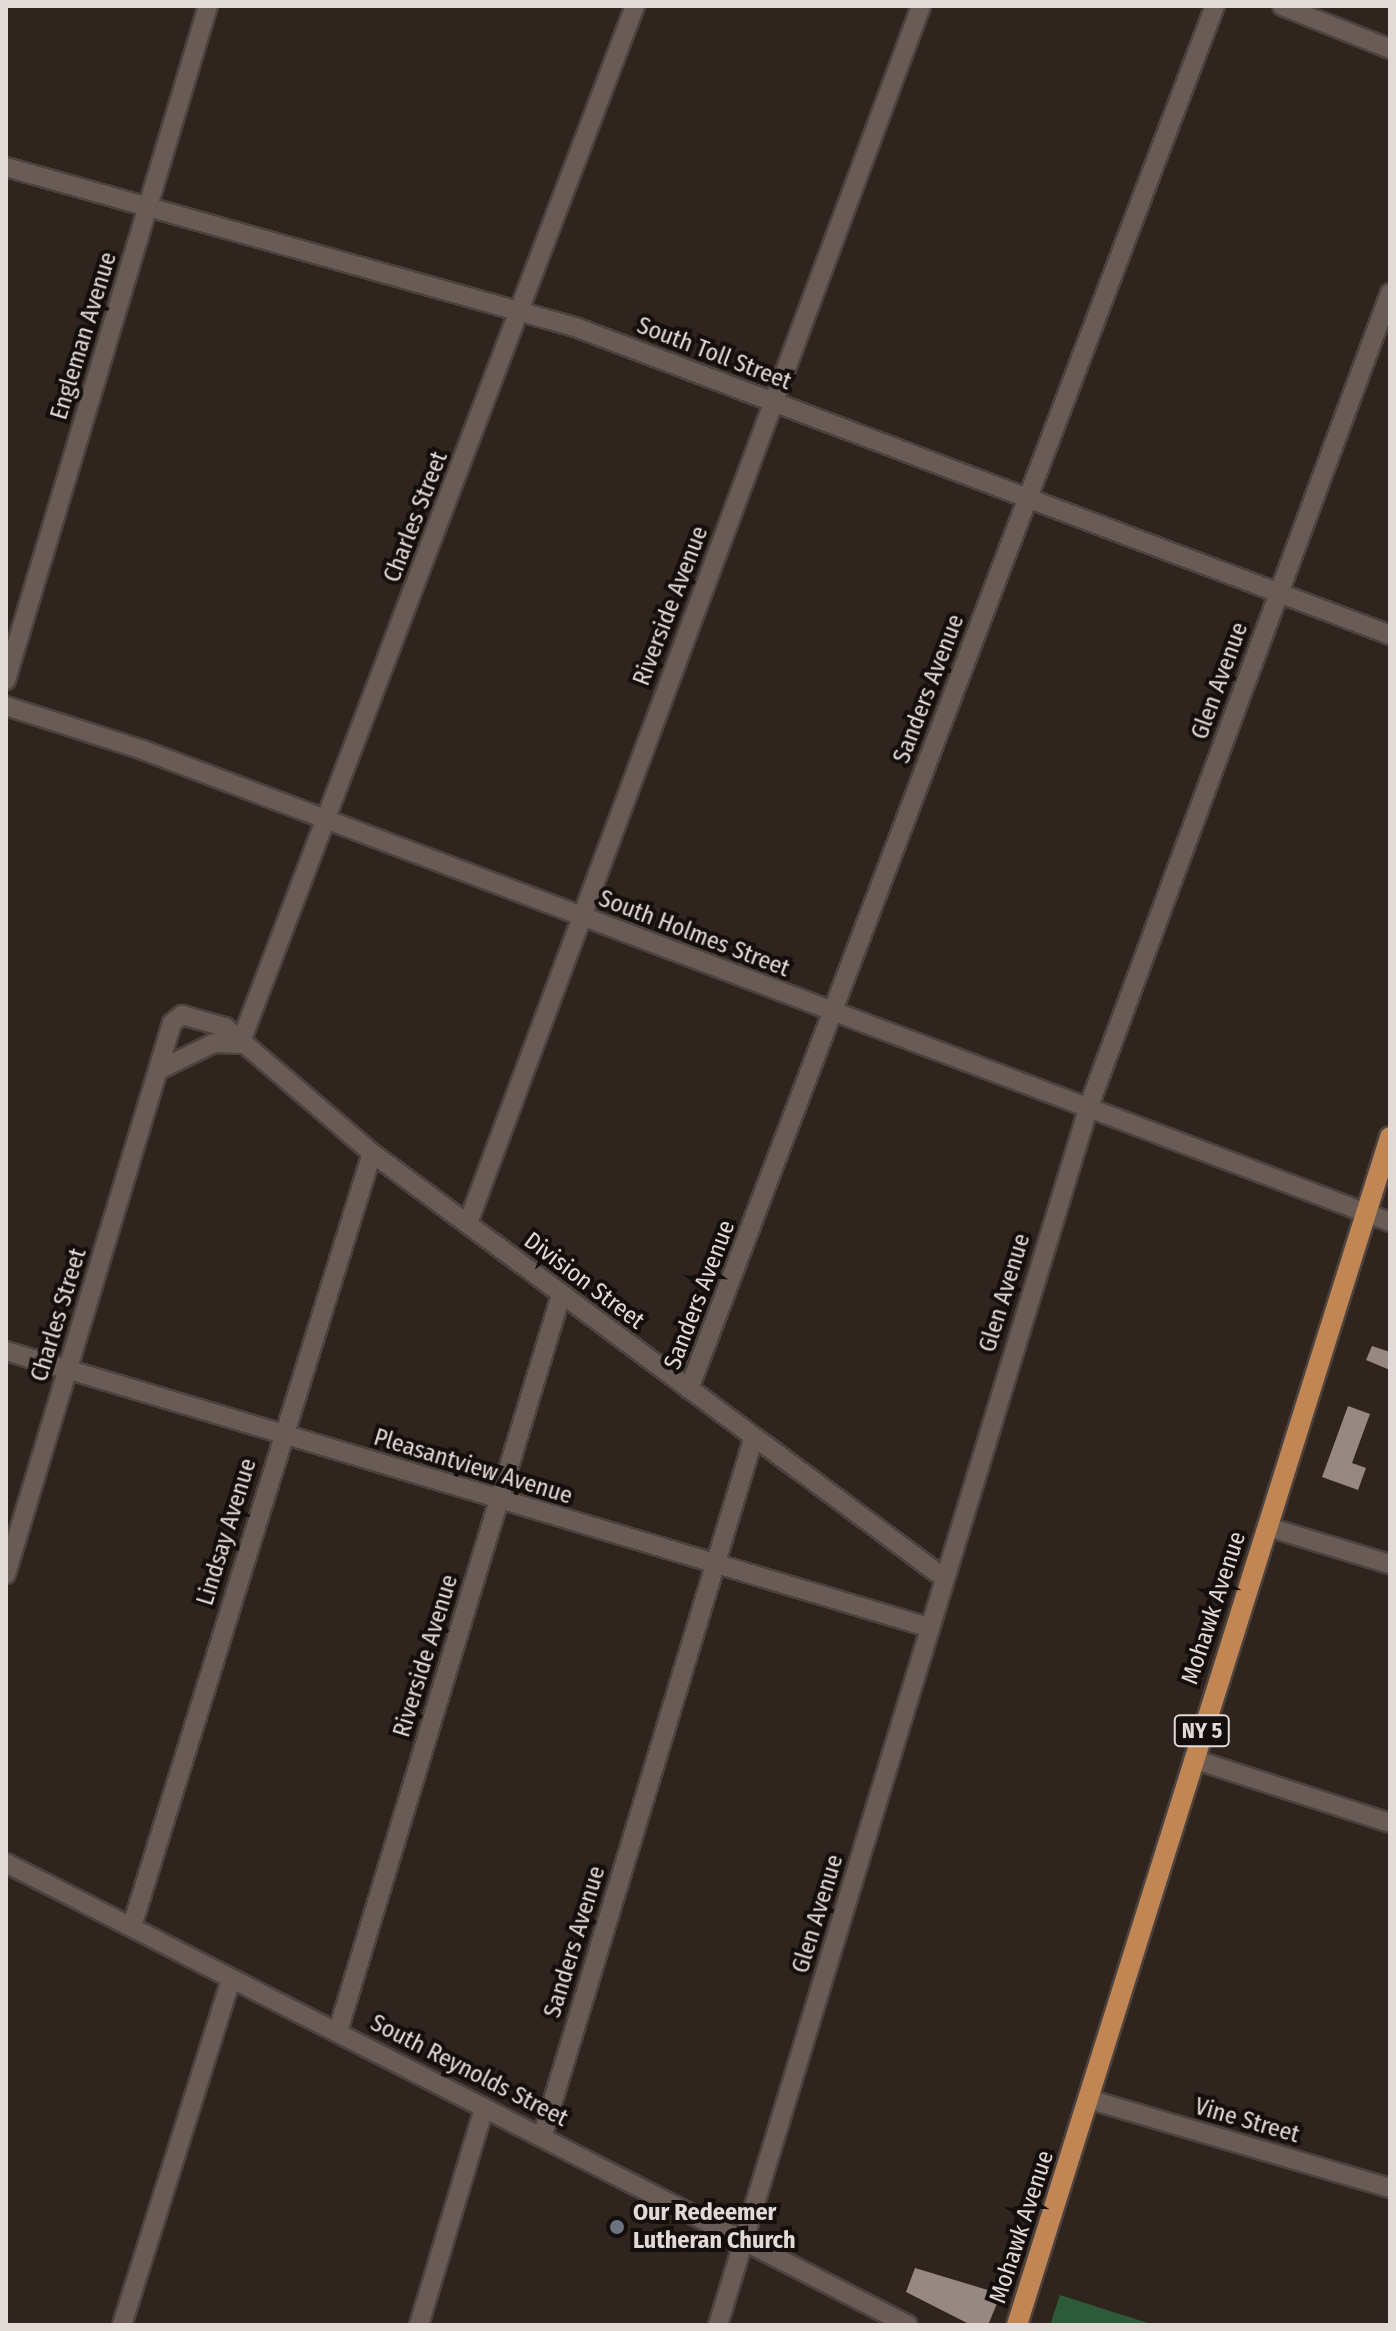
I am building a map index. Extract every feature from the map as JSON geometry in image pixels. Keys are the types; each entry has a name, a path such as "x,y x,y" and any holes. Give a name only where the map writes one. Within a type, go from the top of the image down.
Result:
{"main road":[{"name":"Mohawk Avenue","path":"1017,2325 1091,2100 1363,1212 1390,1137"}],"street":[{"name":"Engleman Avenue","path":"6,680 208,6"},
{"name":"Charles Street","path":"6,1574 172,1023 182,1015 225,1027 240,1044 635,6"},
{"name":"Riverside Avenue","path":"468,1223 921,6"},
{"name":"Sanders Avenue","path":"689,1389 1215,6"},
{"path":"1282,6 1390,49"},
{"name":"South Toll Street","path":"6,167 519,312 773,401 1390,635"},
{"name":"Glen Avenue","path":"718,2325 943,1577 1089,1106 1390,293"},
{"name":"South Holmes Street","path":"6,706 326,819 1390,1222"},
{"path":"159,1070 214,1043 240,1044"},
{"name":"Division Street","path":"240,1044 372,1153 753,1440 943,1577"},
{"name":"Lindsay Avenue","path":"132,1926 281,1435 372,1153"},
{"name":"Riverside Avenue","path":"338,2031 561,1295"},
{"name":"Pleasantview Avenue","path":"6,1351 713,1566 928,1627"},
{"name":"Sanders Avenue","path":"542,2137 753,1440"},
{"path":"1268,1527 1390,1564"},
{"path":"1193,1759 1390,1823"},
{"name":"South Reynolds Street","path":"6,1863 338,2031 484,2109 746,2239 908,2325"},
{"path":"122,2325 231,1979"},
{"name":"Vine Street","path":"1091,2100 1390,2188"},
{"path":"419,2325 484,2109"}],"green space":[{"path":"1060,2295 1154,2325 1050,2325"}],"building":[{"path":"1372,1346 1390,1352 1390,1370 1366,1360"},
{"path":"1348,1406 1370,1414 1352,1463 1366,1468 1358,1490 1322,1477"},
{"path":"915,2268 1001,2294 988,2325 971,2325 906,2292"}],"place":[{"name":"Our Redeemer Lutheran Church","path":"617,2227"}]}
